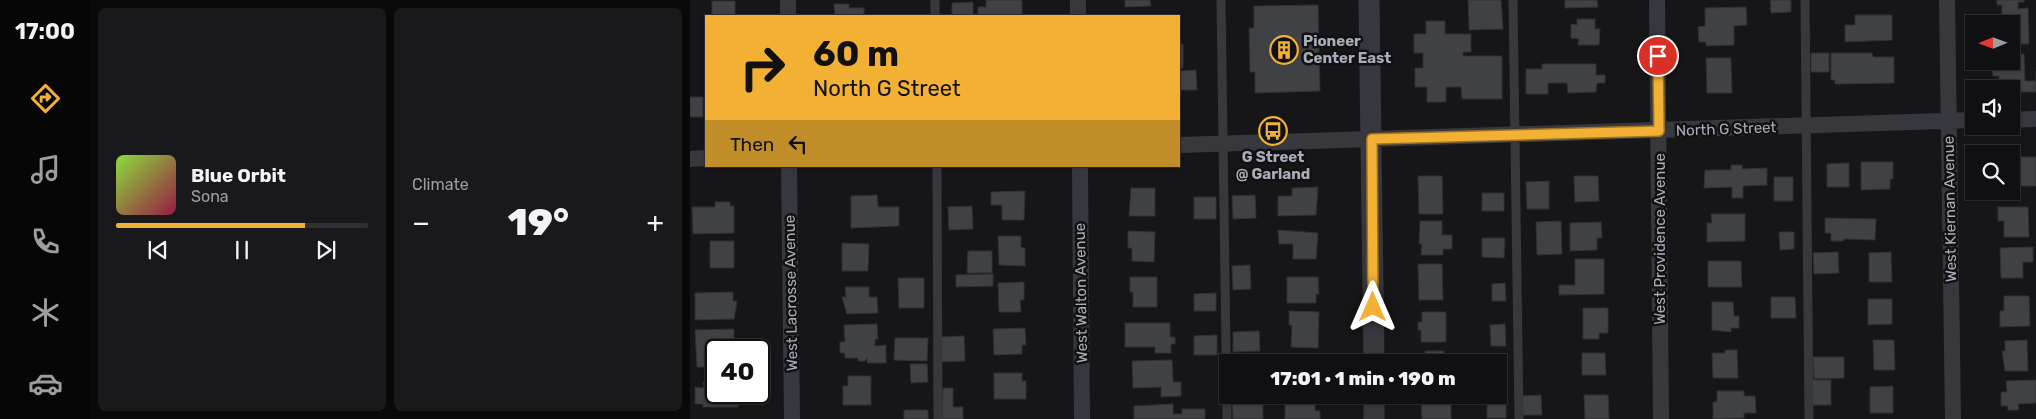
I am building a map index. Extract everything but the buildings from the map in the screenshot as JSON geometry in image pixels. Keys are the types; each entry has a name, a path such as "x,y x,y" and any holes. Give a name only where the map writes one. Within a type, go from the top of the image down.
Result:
{"street":[{"path":"788,0 788,15"},
{"path":"1078,0 1078,15"},
{"path":"1369,0 1374,354"},
{"name":"West Providence Avenue","path":"1657,0 1661,419"},
{"name":"West Kiernan Avenue","path":"1947,0 1953,419"},
{"path":"2020,120 2036,119"},
{"name":"North G Street","path":"1180,145 1516,136 1965,120"},
{"path":"690,159 705,158"},
{"name":"West Lacrosse Avenue","path":"789,167 792,419"},
{"name":"West Walton Avenue","path":"1080,167 1082,419"},
{"path":"1374,404 1374,419"}],"lane":[{"path":"935,0 935,15"},
{"path":"1221,0 1227,419"},
{"path":"1512,0 1516,136 1519,419"},
{"path":"1805,0 1809,419"},
{"path":"937,167 938,419"}],"place":[{"name":"Pioneer Center East","path":"1284,50"},
{"name":"G Street @ Garland","path":"1273,131"}],"route":[{"path":"1373,307 1372,139 1659,131 1658,56"}]}
